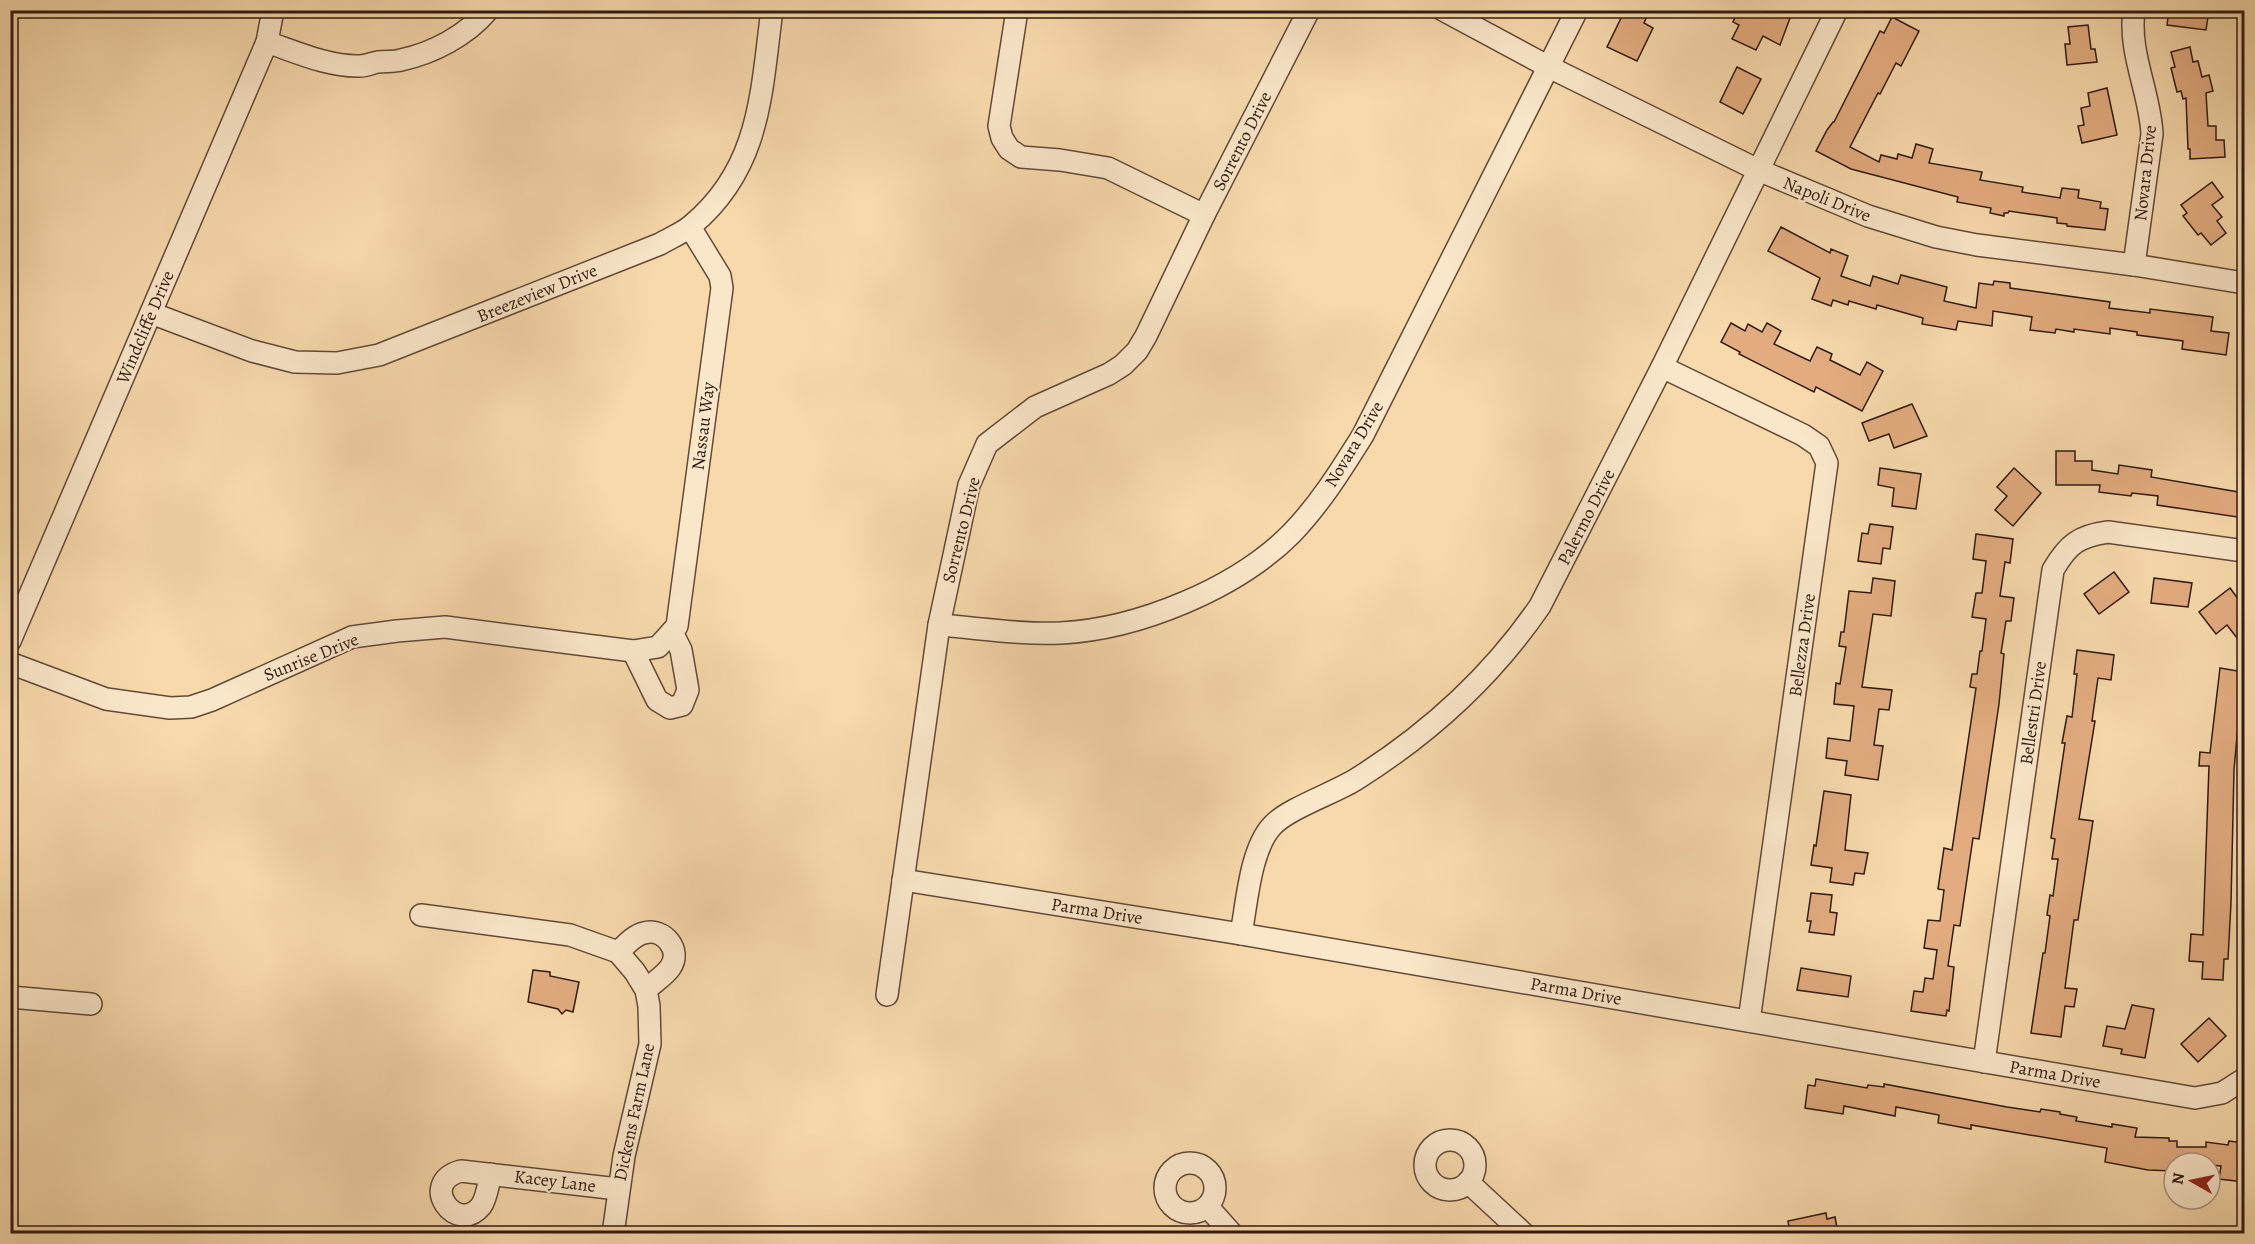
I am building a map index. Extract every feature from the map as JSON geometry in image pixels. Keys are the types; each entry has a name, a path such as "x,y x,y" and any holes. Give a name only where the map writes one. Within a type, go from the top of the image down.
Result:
{"street":[{"name":"Windcliffe Drive","path":"10,641 267,42 273,10"},
{"path":"267,42 332,63 361,66 398,61 440,46 461,34 481,19 488,10"},
{"name":"Breezeview Drive","path":"151,313 252,351 295,363 337,363 390,351 660,244 690,227 724,193 749,146 757,120 772,10"},
{"path":"1017,10 999,126 1002,138 1009,149 1022,157 1060,160 1108,168 1204,215"},
{"name":"Sorrento Drive","path":"887,995 939,625 969,485 987,444 1035,407 1109,374 1123,365 1146,336 1204,215 1309,10"},
{"name":"Napoli Drive","path":"1443,10 1549,67 1758,170 1845,208 1936,237 1977,245 2134,265 2244,283"},
{"name":"Novara Drive","path":"939,625 1061,633 1125,622 1184,602 1212,588 1243,572 1268,555 1283,541 1332,486 1363,435 1577,10"},
{"name":"Palermo Drive","path":"1241,934 1256,858 1272,825 1283,817 1352,782 1385,761 1462,697 1516,640 1540,606 1662,367 1837,10"},
{"name":"Novara Drive","path":"2134,10 2133,38 2140,76 2151,114 2152,134 2134,265"},
{"name":"Nassau Way","path":"665,640 677,626 722,288 720,276 690,227"},
{"name":"Bellezza Drive","path":"1662,367 1803,435 1819,446 1827,463 1749,1021"},
{"name":"Bellestri Drive","path":"1984,1062 2053,570 2062,554 2074,543 2089,535 2108,532 2244,551"},
{"name":"Sunrise Drive","path":"10,663 106,699 170,708 191,707 212,700 352,637 445,627 633,651 665,640"},
{"path":"633,651 657,700 670,708 682,705 688,690 681,650 665,640"},
{"name":"Parma Drive","path":"903,880 1241,934 2195,1098 2222,1093 2244,1079"},
{"path":"421,915 570,935 618,952 645,932 662,934 668,939 674,954 673,962 670,968 646,990"},
{"name":"Dickens Farm Lane","path":"613,1233 624,1156 650,1044 649,1006 646,990 625,958 618,952"},
{"path":"10,997 91,1004"},
{"name":"Kacey Lane","path":"490,1174 618,1189"},
{"path":"1468,1182 1524,1233"},
{"path":"1208,1207 1232,1233"}],"building":[{"path":"1625,10 1650,10 1644,23 1653,28 1637,61 1607,47"},
{"path":"1738,10 1793,10 1780,45 1763,36 1756,50 1732,39 1739,25 1733,22"},
{"path":"2169,10 2209,10 2206,30 2167,25"},
{"path":"1892,17 1919,31 1901,66 1896,63 1880,94 1878,93 1850,147 1879,162 1881,155 1897,159 1898,154 1912,158 1916,144 1933,149 1929,163 1982,172 1980,180 2023,187 2022,192 2060,198 2062,188 2079,190 2078,198 2101,202 2100,208 2108,209 2105,230 2067,226 2067,224 2057,223 2057,218 2009,211 2004,213 2004,216 1990,213 1991,208 1957,202 1958,197 1851,169 1816,151 1834,122 1880,31 1884,33"},
{"path":"2088,25 2091,49 2095,49 2097,62 2067,65 2065,44 2070,44 2068,27"},
{"path":"2190,47 2193,62 2198,61 2202,77 2209,75 2213,91 2206,93 2208,126 2216,126 2216,140 2224,140 2225,157 2190,159 2186,98 2183,99 2181,91 2177,92 2171,68 2175,67 2171,52"},
{"path":"1737,67 1761,79 1743,114 1720,102"},
{"path":"2107,88 2117,135 2082,143 2078,126 2084,125 2081,108 2090,106 2088,93"},
{"path":"2212,182 2223,197 2212,205 2222,217 2217,221 2226,233 2211,245 2201,233 2198,235 2183,216 2187,213 2181,205"},
{"path":"1781,227 1830,253 1831,249 1848,256 1841,276 1870,286 1873,276 1898,284 1901,275 1947,287 1944,301 1976,308 1979,283 1993,285 1994,281 2010,283 2010,288 2110,302 2109,308 2150,313 2150,309 2213,317 2211,331 2229,333 2226,355 2182,349 2183,341 2137,335 2137,332 2110,328 2110,334 2074,329 2074,332 2056,329 2055,333 2030,330 2032,317 1993,311 1992,326 1958,321 1956,330 1922,324 1923,318 1877,305 1876,309 1849,301 1848,305 1833,300 1831,306 1812,299 1820,278 1768,251"},
{"path":"1731,323 1745,331 1748,324 1762,332 1767,323 1781,331 1774,344 1810,361 1817,347 1832,354 1830,360 1860,375 1867,362 1883,371 1862,411 1816,387 1814,392 1739,354 1740,352 1721,342"},
{"path":"1912,404 1927,436 1894,448 1889,434 1869,441 1862,423"},
{"path":"2056,451 2075,451 2075,461 2092,461 2092,470 2118,474 2119,465 2152,470 2151,477 2244,493 2244,518 2157,505 2158,496 2132,493 2131,496 2099,492 2100,485 2056,485"},
{"path":"1880,468 1921,474 1916,509 1892,506 1894,488 1878,485"},
{"path":"2014,468 2041,493 2013,526 1995,510 2007,496 1997,487"},
{"path":"1870,524 1893,527 1890,549 1883,548 1881,564 1858,561 1862,533 1868,534"},
{"path":"1976,534 2013,539 2010,563 2005,562 2000,596 2014,598 2011,621 2006,621 2001,653 2004,654 1999,704 1979,839 1973,838 1960,926 1954,925 1948,966 1954,967 1949,1011 1947,1010 1946,1016 1911,1011 1914,991 1923,992 1925,978 1933,979 1937,950 1924,948 1928,920 1940,921 1944,890 1938,889 1944,848 1952,850 1976,688 1970,687 1972,674 1977,674 1980,651 1982,651 1986,619 1972,617 1976,593 1982,593 1986,561 1973,559"},
{"path":"2114,572 2129,592 2099,614 2084,594"},
{"path":"1873,578 1895,581 1891,616 1873,614 1862,687 1892,690 1889,710 1879,709 1874,745 1883,746 1878,780 1845,775 1847,761 1826,758 1828,738 1850,741 1854,706 1834,704 1836,683 1840,684 1846,647 1839,646 1841,632 1844,632 1849,591 1871,593"},
{"path":"2154,578 2192,583 2188,607 2151,603"},
{"path":"2230,588 2244,607 2244,647 2227,625 2216,634 2199,612"},
{"path":"2077,650 2114,655 2111,680 2098,678 2092,721 2095,721 2079,819 2093,821 2078,920 2074,920 2065,988 2077,989 2074,1007 2065,1006 2061,1037 2031,1033 2043,953 2045,953 2050,916 2047,915 2050,895 2053,896 2058,859 2052,859 2055,839 2051,838 2065,743 2062,743 2067,716 2072,717"},
{"path":"2220,668 2244,672 2234,770 2228,959 2224,959 2223,980 2202,979 2203,962 2189,961 2191,934 2203,935 2209,766 2199,766 2200,752 2210,753"},
{"path":"1824,791 1851,795 1845,850 1868,853 1864,874 1855,873 1853,885 1830,882 1832,868 1811,865"},
{"path":"1811,893 1832,895 1830,912 1837,913 1834,935 1809,932 1811,921 1807,921"},
{"path":"1801,968 1851,976 1848,997 1797,990"},
{"path":"533,970 550,972 550,976 579,982 573,1012 566,1010 562,1014 558,1009 528,1002"},
{"path":"2132,1005 2154,1009 2145,1058 2121,1054 2122,1049 2103,1046 2107,1026 2125,1029"},
{"path":"2209,1018 2226,1036 2198,1062 2181,1044"},
{"path":"1816,1079 1867,1088 1868,1085 1884,1087 1884,1084 2007,1107 2040,1112 2041,1109 2060,1112 2060,1114 2077,1117 2076,1121 2112,1127 2112,1124 2137,1128 2135,1137 2169,1138 2169,1141 2177,1141 2177,1147 2206,1147 2206,1142 2228,1145 2229,1141 2244,1143 2244,1182 2222,1179 2222,1151 2162,1151 2162,1171 2148,1170 2105,1162 2107,1148 1971,1125 1971,1129 1938,1123 1939,1115 1896,1107 1895,1116 1844,1106 1843,1114 1805,1108 1808,1085 1815,1086"},
{"path":"1826,1213 1827,1219 1835,1217 1838,1233 1790,1233 1788,1221"}]}
